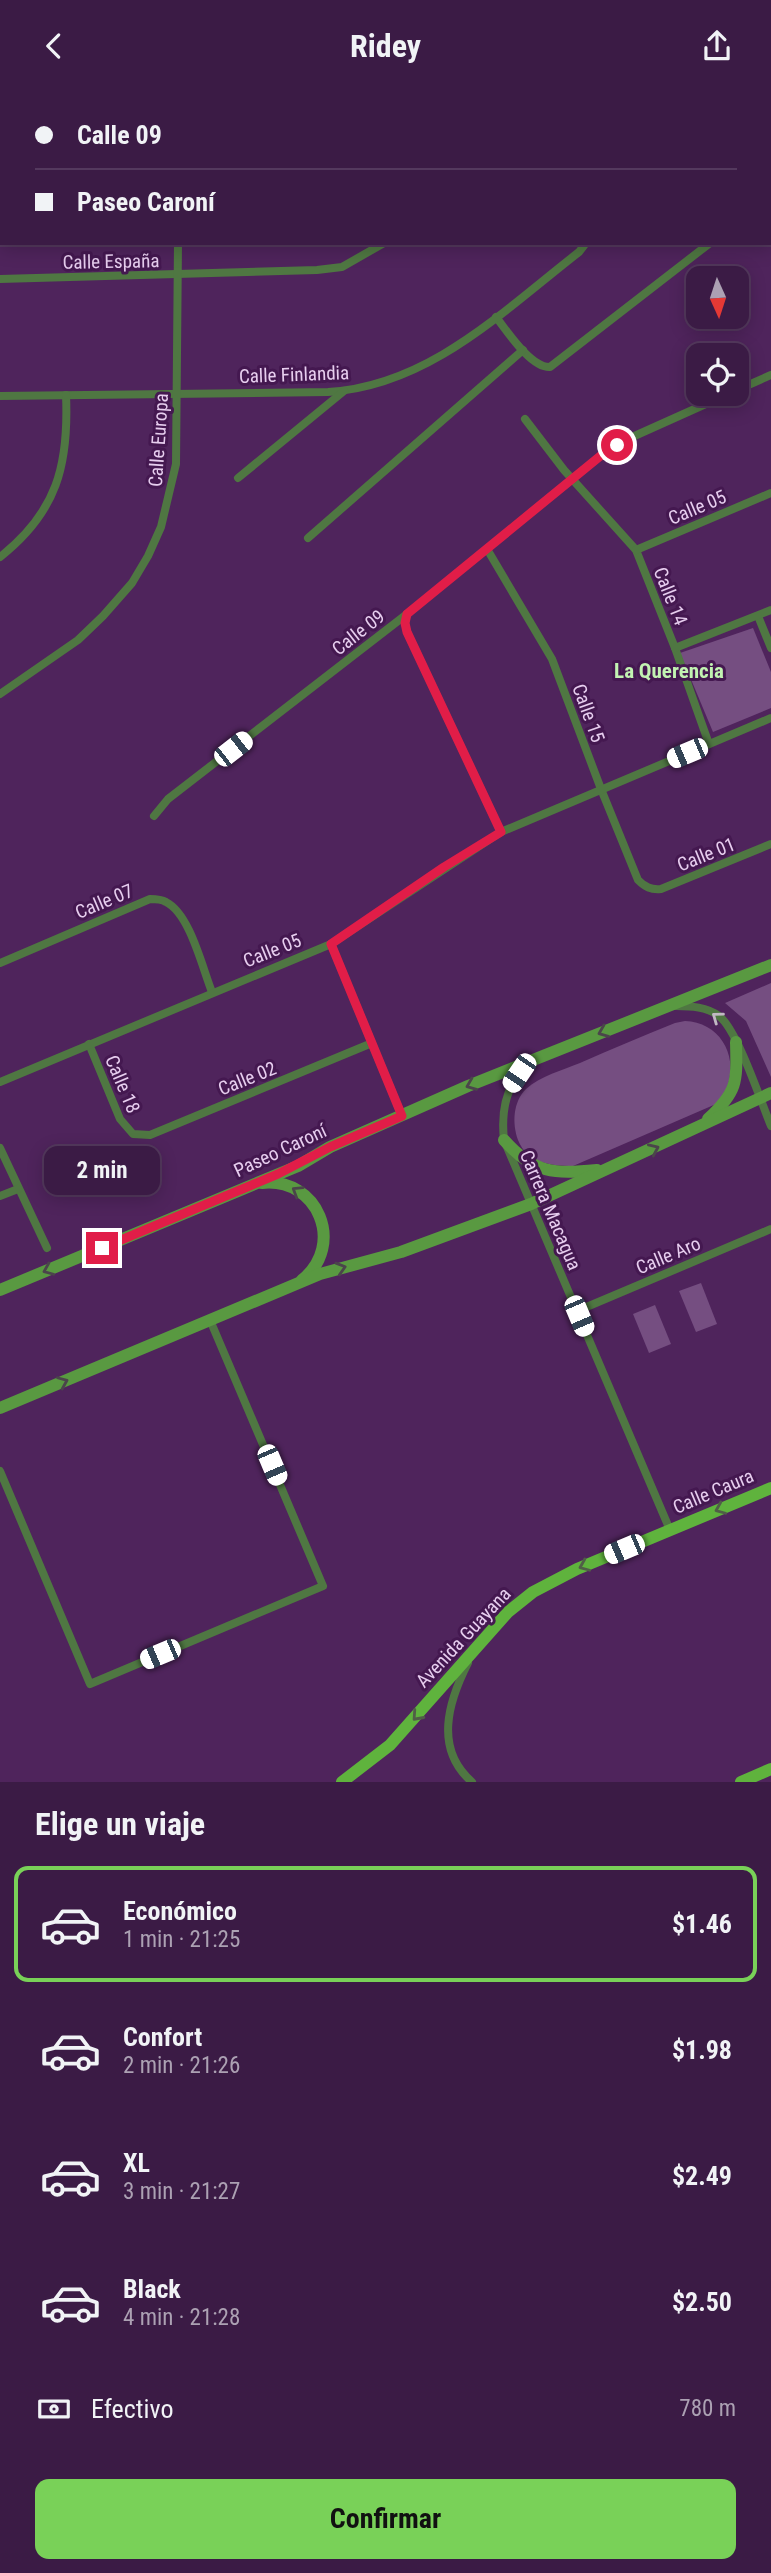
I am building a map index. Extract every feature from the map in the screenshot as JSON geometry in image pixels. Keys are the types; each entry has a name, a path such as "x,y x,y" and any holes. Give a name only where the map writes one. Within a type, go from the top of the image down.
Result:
{"main road":[{"name":"Calle Caura","path":"670,1530 771,1488"},
{"name":"Avenida Guayana","path":"342,1782 390,1745 508,1612 533,1592 577,1569 670,1530"},
{"path":"741,1782 771,1770"}],"street":[{"name":"Calle Europa","path":"0,694 86,632 132,583 161,527 176,464 178,245"},
{"name":"Calle España","path":"0,279 317,270 342,267 380,245"},
{"name":"Calle Finlandia","path":"0,396 344,391 390,381 456,348 584,245"},
{"path":"495,317 539,366 554,365 707,245"},
{"path":"308,538 523,350"},
{"path":"749,385 771,375"},
{"path":"238,478 344,391"},
{"path":"0,557 20,541 42,515 55,488 68,434 66,395"},
{"name":"Calle 09","path":"154,816 168,799 407,614 604,453 630,437 701,406"},
{"name":"Calle 14","path":"526,419 636,550 709,744"},
{"name":"Calle 05","path":"636,550 771,493"},
{"name":"Calle 15","path":"487,549 552,659 638,880 652,890"},
{"path":"675,648 771,610"},
{"path":"407,614 407,632 501,832"},
{"path":"758,616 771,648"},
{"name":"Calle 05","path":"0,1082 331,944 444,867 501,832 771,718"},
{"name":"Calle 01","path":"652,890 661,889 771,844"},
{"name":"Calle 07","path":"0,963 150,899 164,900 174,907 185,922 212,992"},
{"path":"331,944 402,1116"},
{"name":"Paseo Caroní","path":"0,1290 255,1184 468,1086 771,965"},
{"path":"666,1007 694,1006 718,1015 726,1023 765,1095 771,1126"},
{"path":"698,1129 721,1107 736,1082 736,1042"},
{"name":"Calle 02","path":"133,1134 150,1135 372,1043"},
{"name":"Calle 18","path":"89,1044 120,1119 133,1134"},
{"name":"Carrera Macagua","path":"534,1060 519,1073 510,1086 503,1112 504,1140 670,1530"},
{"path":"0,1408 293,1286 346,1266 401,1252 531,1203 698,1129 765,1095"},
{"path":"504,1140 517,1156 539,1169 570,1173 610,1168"},
{"path":"0,1148 47,1248"},
{"path":"255,1184 288,1185 307,1197 319,1213 324,1234 321,1255 312,1271 293,1286"},
{"path":"0,1196 18,1189"},
{"name":"Calle Aro","path":"577,1311 771,1229"},
{"path":"0,1471 90,1684 323,1586 210,1320"},
{"path":"472,1782 456,1766 448,1745 448,1733 453,1700 476,1647"}],"shaded area":[{"path":"753,628 771,672 771,708 713,732 680,653"},
{"path":"771,983 771,1077 746,1021 725,1003"},
{"path":"685,1021 697,1023 716,1033 727,1051 730,1062 728,1085 716,1104 573,1166 541,1162 522,1148 516,1133 515,1113 518,1100 532,1084"},
{"path":"701,1283 717,1324 696,1332 679,1291"},
{"path":"655,1305 671,1344 649,1353 633,1314"}],"district":[{"name":"La Querencia","path":"669,671"}],"route":[{"path":"102,1248 278,1174 330,1147 402,1116 331,944 444,867 501,832 407,632 407,614 617,445"}]}
